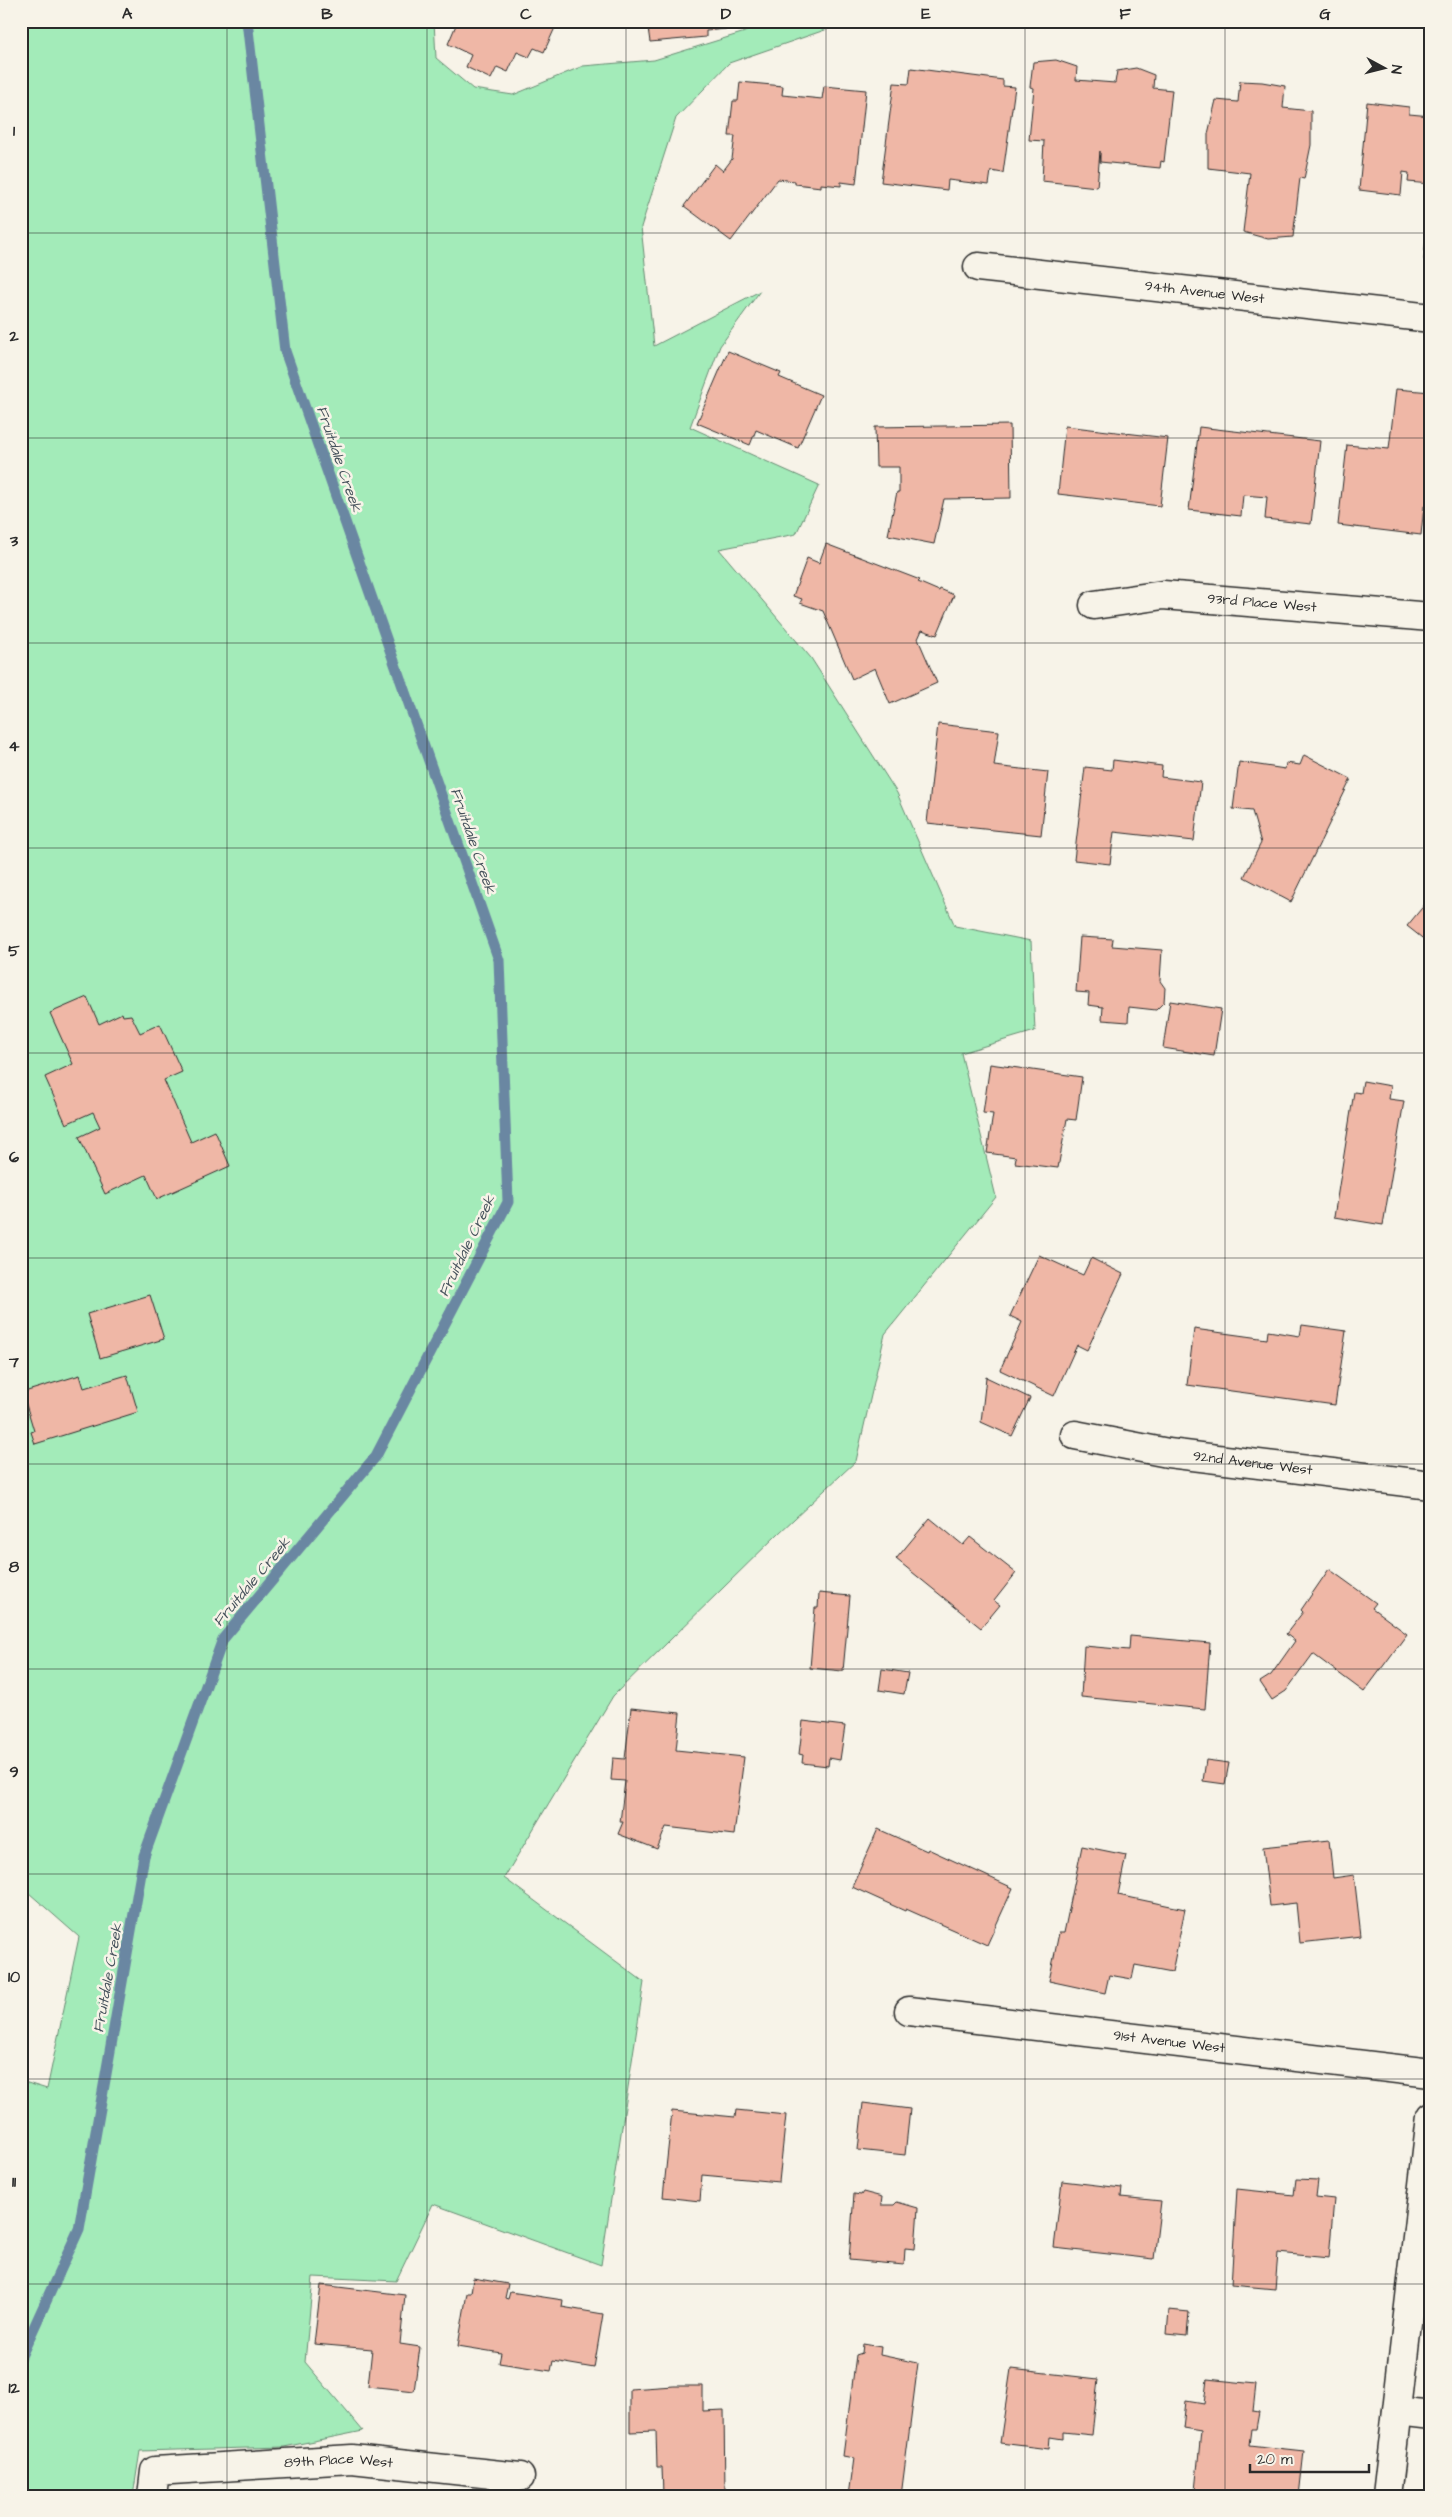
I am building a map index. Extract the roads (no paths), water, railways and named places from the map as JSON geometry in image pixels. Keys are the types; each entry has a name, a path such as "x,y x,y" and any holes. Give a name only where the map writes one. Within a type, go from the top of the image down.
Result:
{"street":[{"name":"94th Avenue West","path":"978,267 1431,318"},
{"name":"93rd Place West","path":"1094,605 1163,595 1431,617"},
{"name":"92nd Avenue West","path":"1075,1435 1168,1453 1431,1485"},
{"name":"91st Avenue West","path":"909,2011 1431,2073"},
{"path":"1387,2496 1431,2116"},
{"path":"1397,2412 1431,2416"},
{"name":"89th Place West","path":"153,2483 352,2459 520,2477"}],"waterway":[{"name":"Fruitdale Creek","path":"21,2356 79,2229 144,1856 223,1639 376,1456 508,1202 499,960 285,351 247,21"}]}
